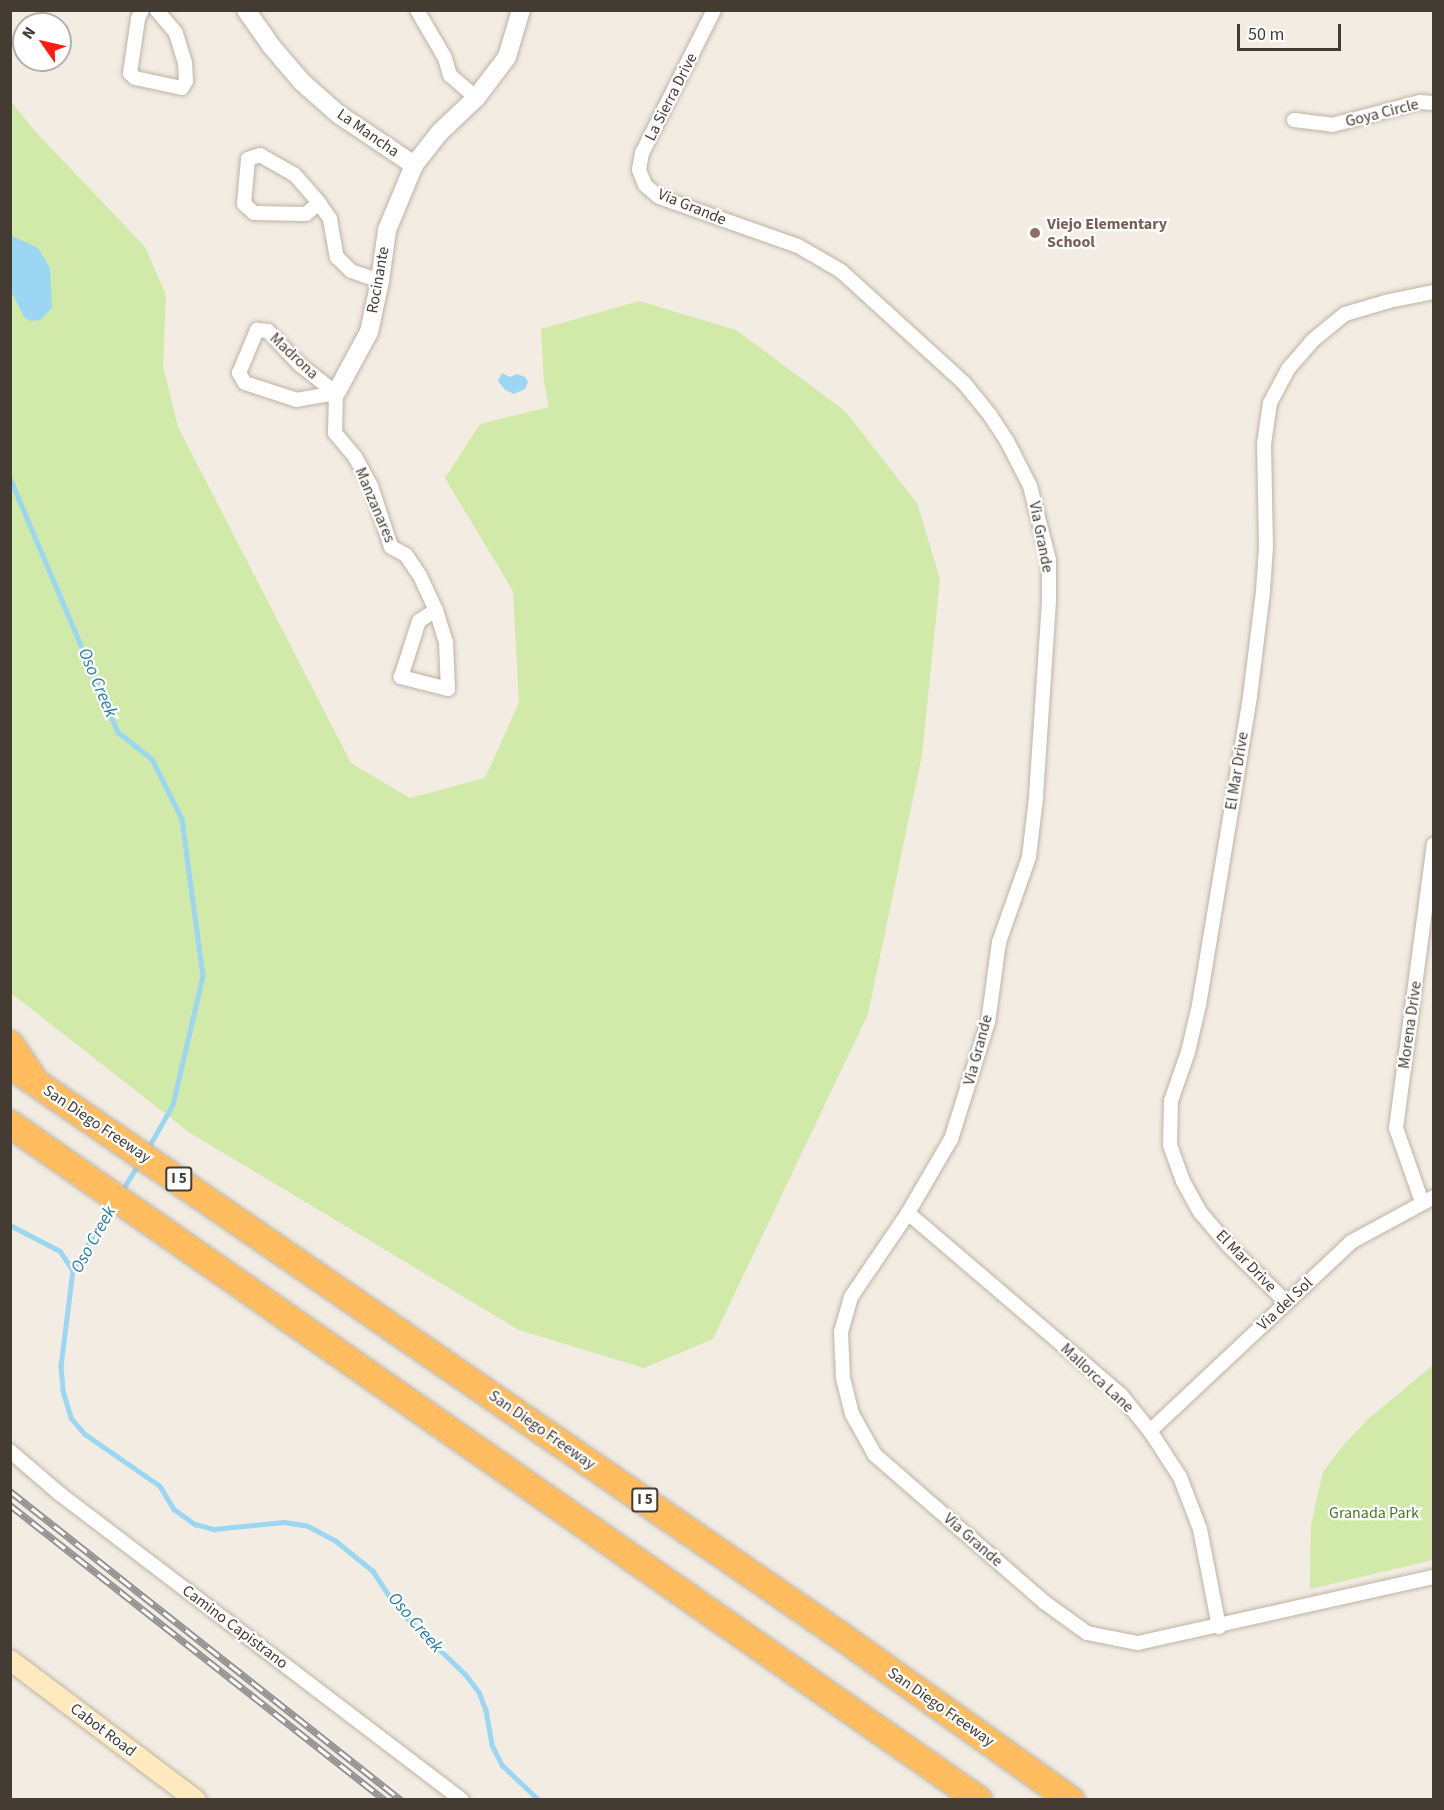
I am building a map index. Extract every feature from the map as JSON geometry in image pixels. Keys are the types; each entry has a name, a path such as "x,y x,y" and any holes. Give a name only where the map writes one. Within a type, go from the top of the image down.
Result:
{"highway":[{"path":"10,1044 35,1082"},
{"name":"San Diego Freeway","path":"10,1065 216,1204 838,1634 1071,1800"},
{"path":"10,1124 979,1800"}],"main road":[{"name":"Cabot Road","path":"10,1660 196,1800"}],"street":[{"path":"142,10 138,19 130,73 135,78 182,88 186,81 185,63 176,33 157,10"},
{"name":"La Mancha","path":"246,10 272,47 302,82 338,114 414,165 440,132 476,98 507,57 521,10"},
{"path":"417,10 445,58 450,75 476,98"},
{"name":"La Sierra Drive","path":"645,185 639,170 642,153 714,10"},
{"name":"Goya Circle","path":"1294,120 1332,125 1420,102 1434,103"},
{"path":"319,203 306,214 254,213 244,204 248,159 260,155 295,175 319,203 330,219 337,257 351,271 380,281"},
{"name":"Rocinante","path":"336,393 369,332 380,281 387,230 414,165"},
{"name":"Via Grande","path":"645,185 659,197 798,246 841,271 964,383 990,415 1030,486 1041,521 1049,560 1049,601 1036,798 1029,857 999,942 988,1022 951,1139 908,1214 851,1298 841,1332 843,1378 852,1414 875,1455 1044,1602 1087,1633 1138,1643 1219,1627 1434,1577"},
{"name":"El Mar Drive","path":"1286,1302 1228,1245 1200,1212 1183,1180 1170,1145 1171,1101 1188,1052 1199,1005 1251,684 1266,547 1264,444 1270,403 1287,369 1312,341 1345,314 1389,301 1434,292"},
{"name":"Madrona","path":"257,330 268,331 299,364 336,393 297,400 244,382 240,373 257,330"},
{"name":"Manzanares","path":"336,393 334,434 355,457 371,486 391,547 406,555 420,576 436,610 446,642 448,689 401,677 419,621 436,610"},
{"name":"Morena Drive","path":"1428,1199 1396,1128 1434,845"},
{"name":"Via del Sol","path":"1150,1431 1351,1242 1428,1199"},
{"name":"Mallorca Lane","path":"908,1214 1120,1395 1150,1431 1180,1476 1200,1529 1219,1627"},
{"name":"Camino Capistrano","path":"10,1451 60,1494 462,1800"}],"green space":[{"path":"10,100 34,130 145,247 166,295 163,366 178,427 351,763 410,798 485,778 519,703 513,591 445,478 480,424 549,407 544,382 541,329 639,301 736,330 845,411 917,503 940,579 922,755 868,1014 713,1339 644,1368 519,1330 190,1133 11,993"},
{"name":"Granada Park","path":"1433,1365 1433,1560 1310,1589 1311,1525 1323,1472 1367,1420"}],"water":[{"path":"10,235 38,248 50,268 52,308 40,320 30,321 24,317 11,291"},
{"path":"502,373 510,377 517,374 525,377 528,382 525,389 514,394 505,390 498,381"}],"waterway":[{"name":"Oso Creek","path":"10,478 118,732 152,759 182,819 203,976 173,1105 148,1149"},
{"name":"Oso Creek","path":"121,1192 139,1163"},
{"name":"Oso Creek","path":"113,1204 73,1270 61,1366 63,1391 71,1418 85,1434 160,1486 174,1509 195,1524 214,1529 284,1522 308,1526 336,1541 373,1571 398,1609 466,1675 479,1692 486,1710 492,1745 502,1765 539,1800"},
{"path":"10,1225 60,1251 72,1269"}],"railway":[{"path":"10,1491 401,1800"},
{"path":"10,1505 385,1800"}],"place":[{"name":"Viejo Elementary School","path":"1035,233"}]}
